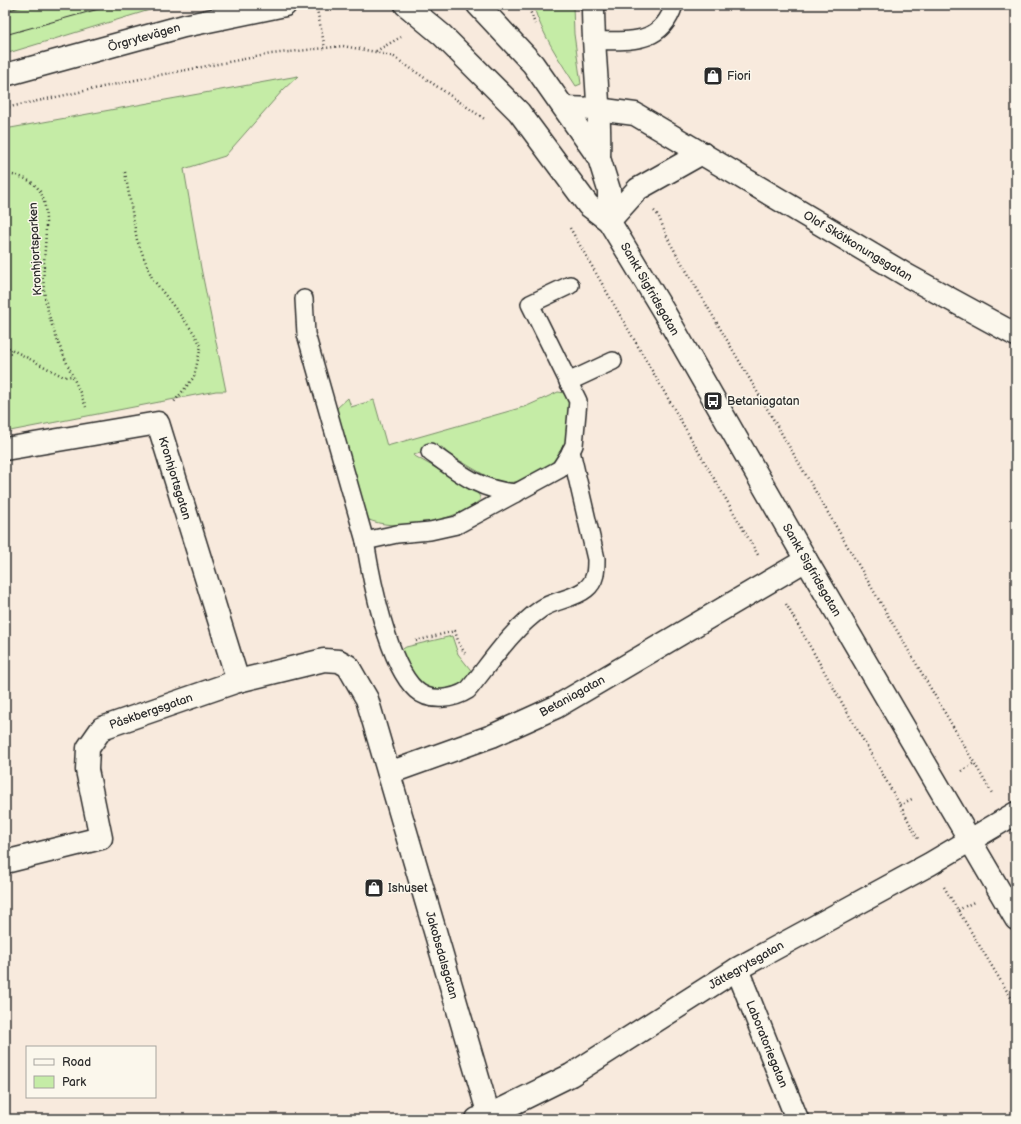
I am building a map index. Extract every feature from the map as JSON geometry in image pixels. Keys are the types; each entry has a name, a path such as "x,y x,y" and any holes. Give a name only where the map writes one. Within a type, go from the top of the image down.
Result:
{"street":[{"name":"Örgrytevägen","path":"5,75 184,26 285,5"},
{"name":"Sankt Sigfridsgatan","path":"406,5 442,35 519,112 588,205 609,221 664,312 806,560 1016,918"},
{"path":"478,5 533,64 599,158 610,190 609,221"},
{"path":"593,5 593,41 599,158"},
{"name":"Olof Skötkonungsgatan","path":"565,108 597,109 635,114 908,276 1016,335"},
{"path":"609,221 638,189 702,153"},
{"name":"Kronhjortsgatan","path":"5,450 158,423 238,681"},
{"name":"Betaniagatan","path":"389,772 492,736 556,707 806,560"},
{"name":"Påskbergsgatan","path":"5,862 101,838 87,770 88,748 102,728 238,681 324,660 339,661 348,666 367,699"},
{"name":"Jakobsdalsgatan","path":"367,699 389,772 485,1118"},
{"name":"Jättegrytsgatan","path":"485,1118 571,1074 737,969 930,864 1012,815"},
{"name":"Laboratoriegatan","path":"737,969 797,1119"}],"lane":[{"path":"593,41 637,39 656,34 670,19 674,5"},
{"path":"365,541 397,534 430,531 457,525 560,469 571,451 576,429 578,401 530,304 570,285"},
{"path":"304,299 306,334 365,541 369,566 392,647 399,665 417,692 442,698 460,695 468,690 530,616 544,607 586,590 593,581 596,573 596,559 571,451"},
{"path":"568,382 613,361"},
{"path":"430,452 484,487 501,492 517,493"}],"path":[{"path":"316,5 325,48"},
{"path":"5,108 154,76 271,54 343,46 394,57 492,124"},
{"path":"125,172 138,240 152,278 194,333 201,346 194,378 158,423"},
{"name":"Kronhjortsparken","path":"5,174 16,175 34,183 41,193 45,218 45,254 43,275 44,291 52,324 72,376 97,433"},
{"path":"658,215 669,241 974,764 1012,815"},
{"path":"567,221 586,258 772,579 900,806 930,864 1016,1006"},
{"path":"5,346 64,377 72,376"},
{"path":"392,647 455,631 461,648 472,662 483,671"}],"green space":[{"path":"5,5 166,5 5,54"},
{"path":"533,5 573,5 574,34 581,84 576,86 557,56 541,27"},
{"path":"298,76 283,90 225,156 184,169 201,268 226,391 216,391 5,432 5,129"},
{"path":"558,392 565,393 567,396 569,407 567,441 557,458 539,473 529,478 508,483 498,481 447,453 442,447 413,455 476,491 480,497 480,500 457,514 426,523 393,525 367,519 335,413 337,408 348,398 351,407 374,400 387,446 527,406"},
{"path":"452,636 458,654 470,669 473,676 458,690 428,691 414,679 401,650 406,647"}],"tram line":[{"path":"5,11 28,5"},
{"path":"5,35 113,5"}],"place":[{"name":"Fiori","path":"713,76"},
{"name":"Betaniagatan","path":"713,401"},
{"name":"Ishuset","path":"374,888"}]}
